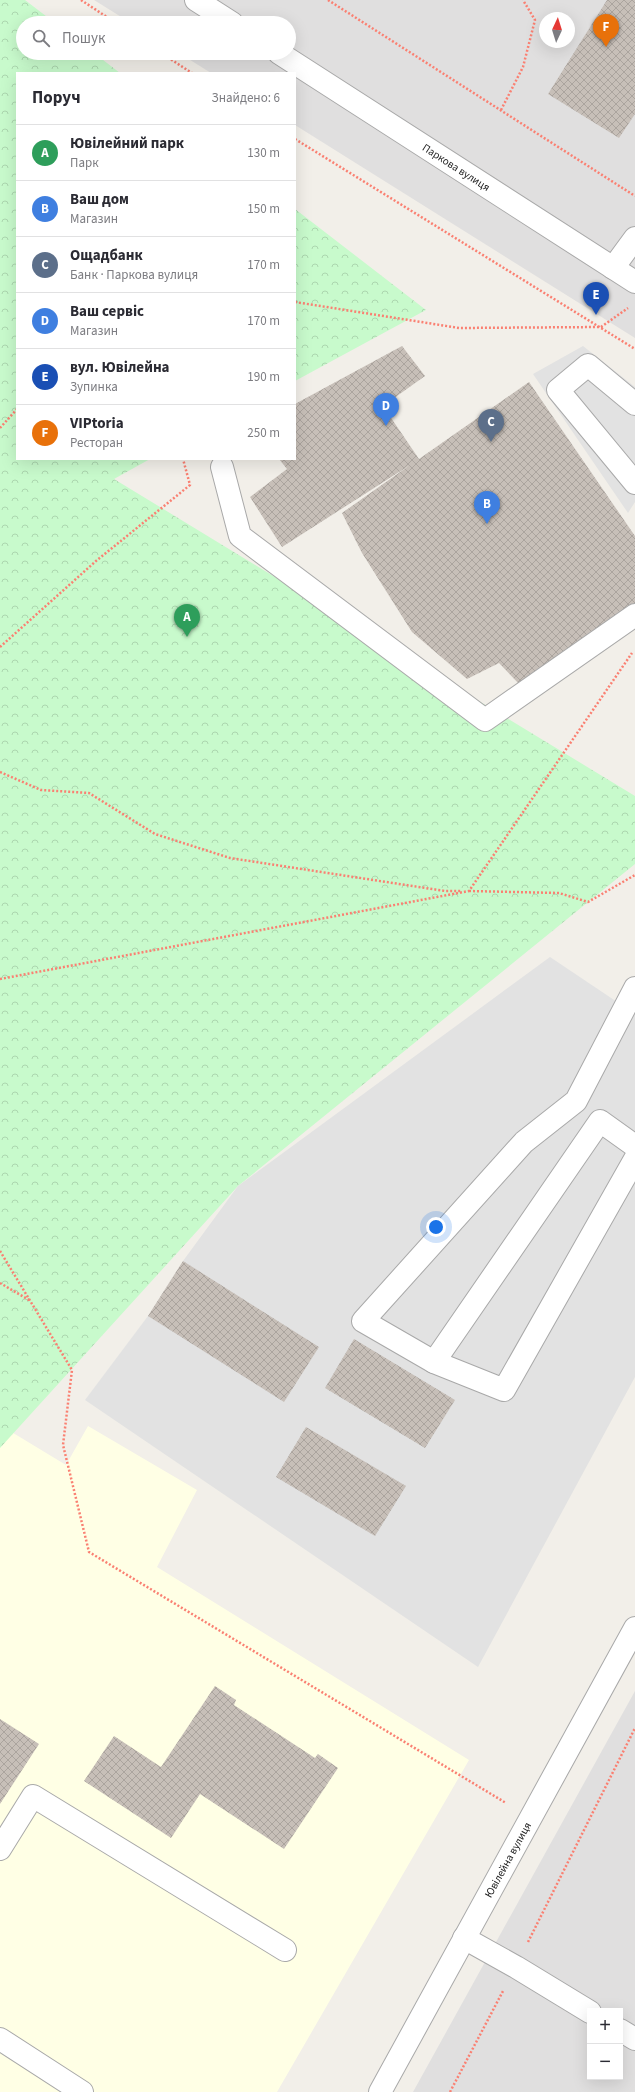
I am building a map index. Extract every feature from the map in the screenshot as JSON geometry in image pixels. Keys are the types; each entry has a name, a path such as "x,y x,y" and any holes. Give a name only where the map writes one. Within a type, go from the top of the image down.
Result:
{"street":[{"path":"196,0 221,16"},
{"name":"Паркова вулиця","path":"290,60 635,282"},
{"path":"613,268 635,238"},
{"path":"635,404 588,365 558,390 635,483"},
{"path":"222,467 240,536 485,720 635,615"},
{"path":"635,988 576,1101 524,1142 363,1321 434,1362 504,1390 635,1159"},
{"path":"576,1101 600,1121 635,1146"},
{"path":"434,1362 600,1121"},
{"name":"Ювілейна вулиця","path":"380,2092 635,1628"},
{"path":"0,1849 33,1796 285,1950"},
{"path":"464,1938 516,1966 587,2010"},
{"path":"623,2032 635,2039"},
{"path":"0,2039 82,2092"}],"path":[{"path":"81,0 105,16"},
{"path":"328,0 635,196"},
{"path":"501,110 523,67 535,20 523,0"},
{"path":"172,60 190,72"},
{"path":"296,140 635,349"},
{"path":"296,302 459,328 601,327 629,308"},
{"path":"0,428 16,410"},
{"path":"0,647 96,561 190,485 184,460"},
{"path":"0,979 469,891 635,649"},
{"path":"0,772 40,790 89,793 155,834 230,858 445,891 559,893 588,902 635,875"},
{"path":"0,1251 72,1370 63,1445 89,1552 530,1818"},
{"path":"0,1283 30,1301"},
{"path":"450,2092 516,1966 635,1728"}],"shaded area":[{"path":"94,0 635,0 635,338 296,126 296,72 209,72 190,60 296,60 296,16 120,16"},
{"path":"583,346 635,387 635,502 628,513 533,374"},
{"path":"550,957 635,1014 635,1377 478,1667 85,1400 148,1316 183,1261 238,1186"},
{"path":"0,1425 66,1465 88,1426 197,1490 157,1567 469,1760 277,2092 0,2092"},
{"path":"635,1691 635,2092 413,2092"}],"green space":[{"path":"0,0 25,0 46,16 16,16 16,60 103,60 119,72 16,72 16,460 148,460 114,479 635,796 635,864 238,1186 0,1448"},
{"path":"296,210 426,310 296,380"}],"building":[{"path":"607,0 635,0 635,114 619,138 548,94"},
{"path":"402,346 425,376 383,406 419,459 529,382 635,536 635,603 520,685 499,663 467,679 412,632 362,553 342,513 410,465 282,547 250,497 287,469 280,460 296,460 296,403"},
{"path":"183,1261 319,1347 284,1402 148,1316"},
{"path":"354,1339 455,1400 425,1448 325,1388"},
{"path":"306,1427 406,1486 375,1536 276,1477"},
{"path":"215,1686 236,1700 234,1705 315,1758 318,1754 338,1768 284,1849 200,1794 171,1838 84,1781 114,1736 161,1767"},
{"path":"0,1719 39,1744 0,1804"}],"place":[{"name":"VIPtoria","path":"606,47"},
{"name":"вул. Ювілейна","path":"596,315"},
{"name":"Ваш сервіс","path":"386,426"},
{"name":"Ощадбанк","path":"491,442"},
{"name":"Ваш дом","path":"487,524"},
{"name":"Ювілейний парк","path":"187,637"}]}
